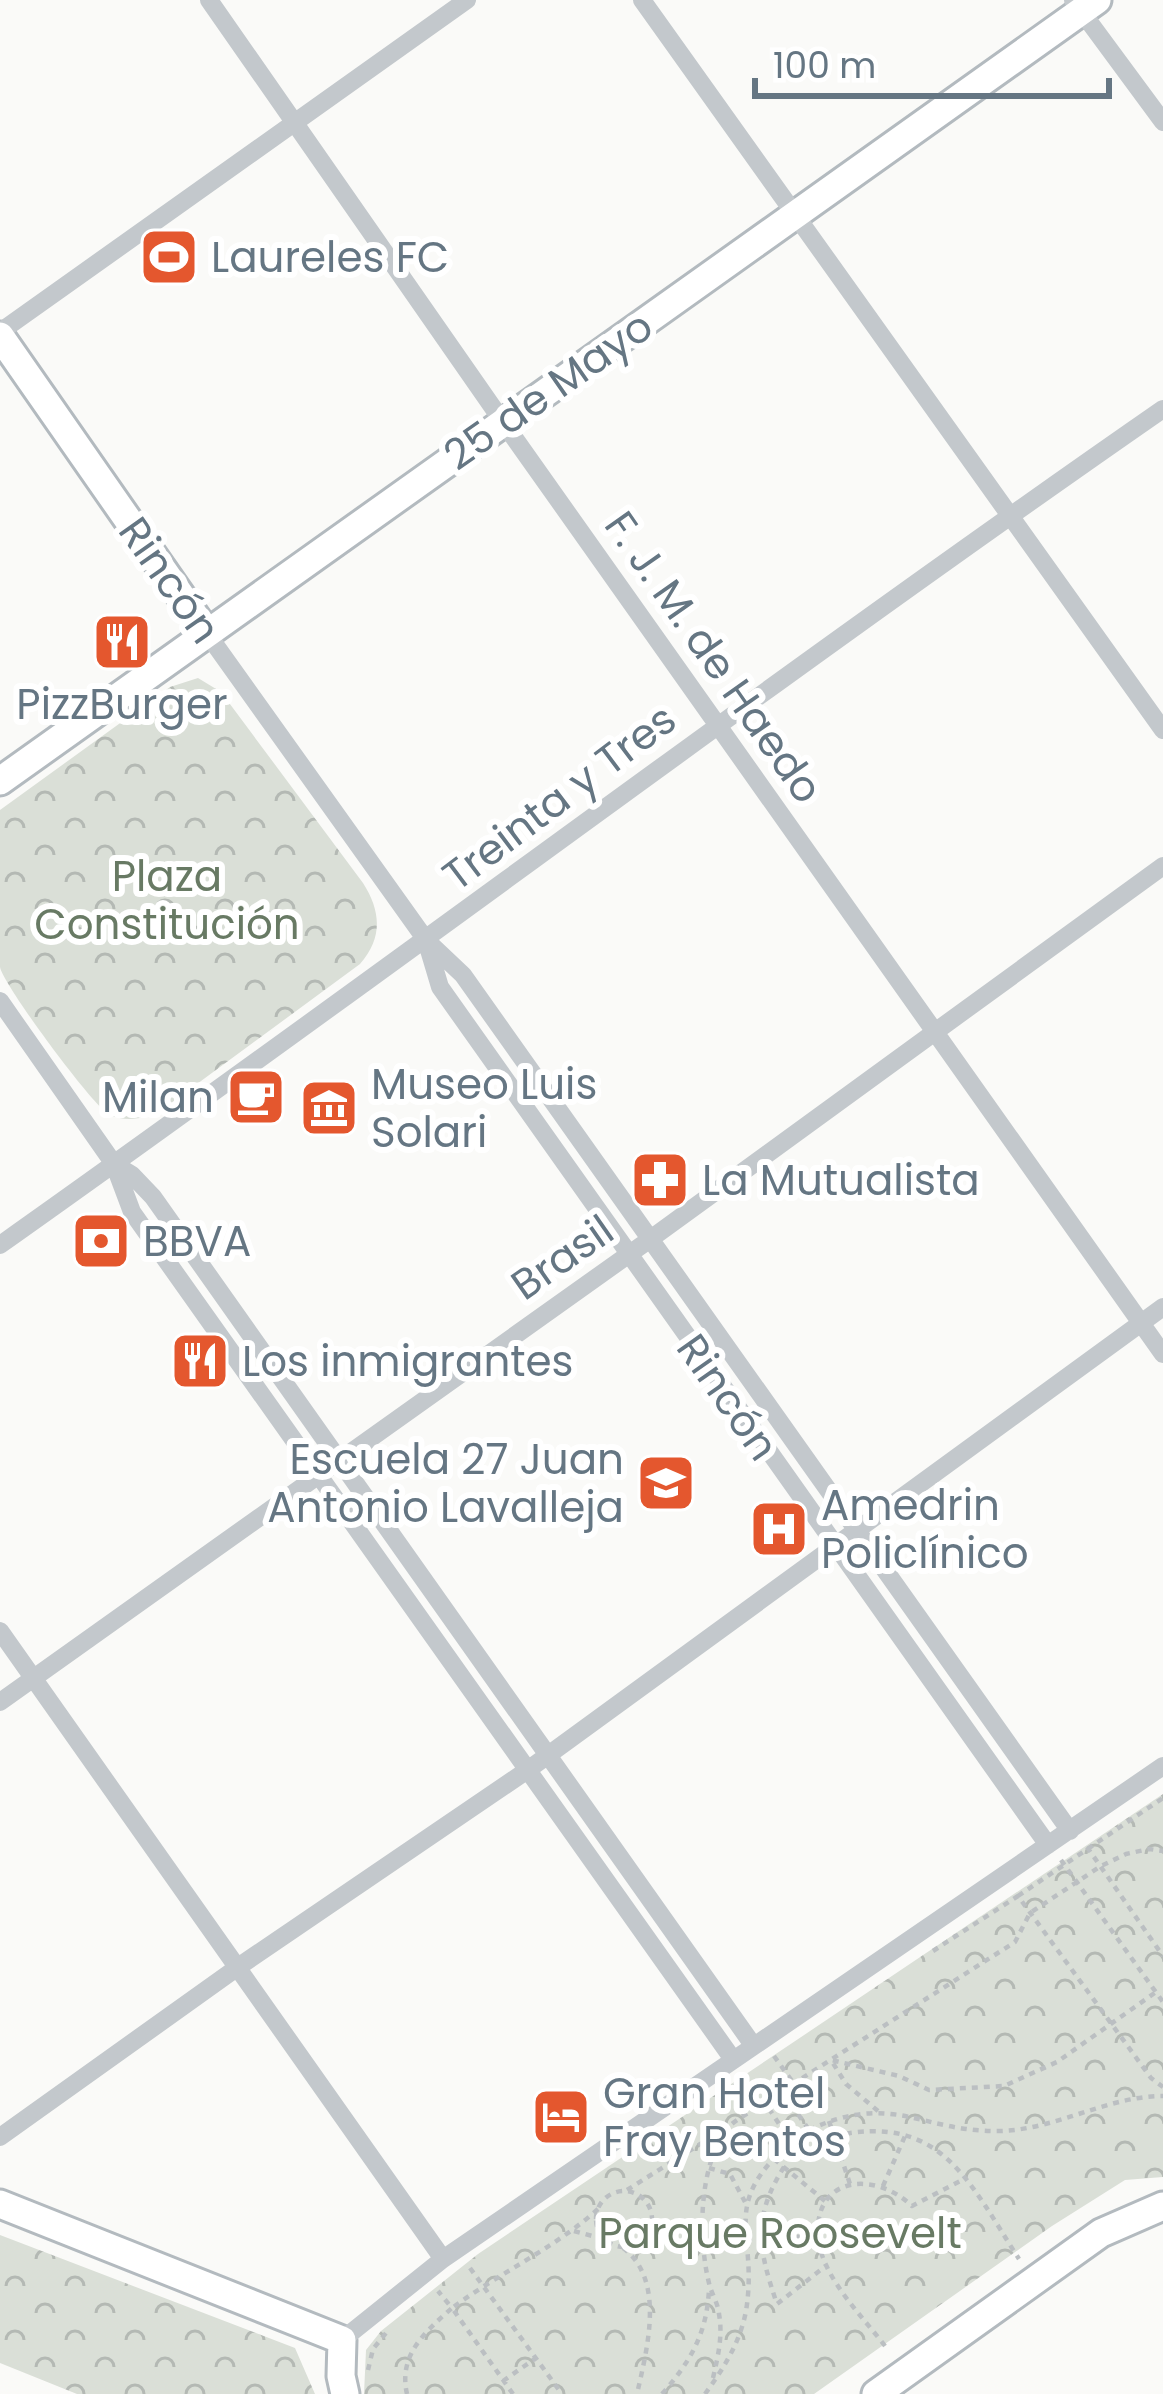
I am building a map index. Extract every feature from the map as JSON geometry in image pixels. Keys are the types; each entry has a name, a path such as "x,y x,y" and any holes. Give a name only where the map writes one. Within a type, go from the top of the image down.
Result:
{"street":[{"name":"F. J. M. de Haedo","path":"209,0 1163,1354"},
{"path":"0,334 467,0"},
{"path":"642,0 1163,730"},
{"path":"1084,4 1163,122"},
{"name":"25 de Mayo","path":"0,781 1084,4"},
{"name":"Rincón","path":"0,334 426,940 464,975 1070,1831"},
{"name":"Treinta y Tres","path":"0,1245 426,940 717,724 1163,409"},
{"name":"Brasil","path":"0,1702 649,1240 1163,866"},
{"name":"Rincón","path":"426,940 440,987 1048,1845"},
{"path":"0,1001 114,1164 132,1212 732,2058"},
{"path":"114,1164 153,1197 753,2045"},
{"path":"0,2137 238,1967 548,1756 1163,1307"},
{"path":"0,1631 443,2259"},
{"path":"345,2394 340,2376 342,2340 443,2259 1163,1766"},
{"path":"0,2204 342,2340"},
{"path":"877,2394 1101,2233 1163,2206"}],"path":[{"path":"930,1954 1163,1798"},
{"path":"1070,1831 1101,1866 1163,1956"},
{"path":"1048,1845 1163,2002"},
{"path":"407,2394 404,2379 411,2348 483,2284 574,2230 605,2198 626,2191 1015,1942 1030,1912 1101,1866 1126,1854 1163,1851"},
{"path":"705,2394 736,2346 745,2314 746,2205 753,2180 790,2142 848,2113 878,2111 995,2131 1163,2092 1018,1896"},
{"path":"831,2060 899,2076 928,2090 1004,2086 1057,2062 1156,1992"},
{"path":"761,2065 775,2056 793,2083"},
{"path":"831,2060 845,2084 878,2111"},
{"path":"748,2074 734,2083 752,2110"},
{"path":"782,2091 809,2130"},
{"path":"764,2102 790,2142"},
{"path":"829,2121 850,2184"},
{"path":"662,2394 699,2344 707,2318 709,2284 702,2223 709,2168 729,2126"},
{"path":"834,2136 868,2128 906,2135 939,2149 966,2178 1033,2282"},
{"path":"883,2186 906,2135"},
{"path":"773,2157 825,2201"},
{"path":"784,2167 760,2215 764,2263 777,2303 827,2265"},
{"path":"709,2168 730,2174 746,2205"},
{"path":"885,2346 827,2265 818,2221 825,2201 833,2191 850,2184 883,2186 911,2206 966,2178"},
{"path":"622,2247 641,2242 652,2218 646,2201 626,2191"},
{"path":"598,2209 596,2223 605,2240"},
{"path":"574,2230 622,2247 638,2259 649,2295 646,2355 637,2394"},
{"path":"746,2240 819,2236"},
{"path":"468,2265 562,2394"},
{"path":"709,2284 719,2310 721,2340 712,2385"},
{"path":"437,2290 513,2394"},
{"path":"368,2369 373,2350 391,2327"},
{"path":"503,2381 536,2358"}],"green space":[{"name":"Plaza Constitución","path":"198,678 221,692 363,883 376,914 376,934 360,964 163,1109 124,1119 110,1115 86,1091 31,1019 0,967 0,810 170,687"},
{"name":"Parque Roosevelt","path":"1163,1794 1163,2177 1125,2180 814,2394 364,2394 366,2350 381,2331 478,2254"},
{"path":"0,2235 295,2348 315,2394 77,2394 0,2363"}],"place":[{"name":"Laureles FC","path":"169,257"},
{"name":"PizzBurger","path":"122,642"},
{"name":"Milan","path":"256,1097"},
{"name":"Museo Luis Solari","path":"329,1108"},
{"name":"La Mutualista","path":"660,1180"},
{"name":"BBVA","path":"101,1241"},
{"name":"Los inmigrantes","path":"200,1361"},
{"name":"Escuela 27 Juan Antonio Lavalleja","path":"666,1483"},
{"name":"Amedrin Policlínico","path":"779,1529"},
{"name":"Gran Hotel Fray Bentos","path":"561,2117"}]}
